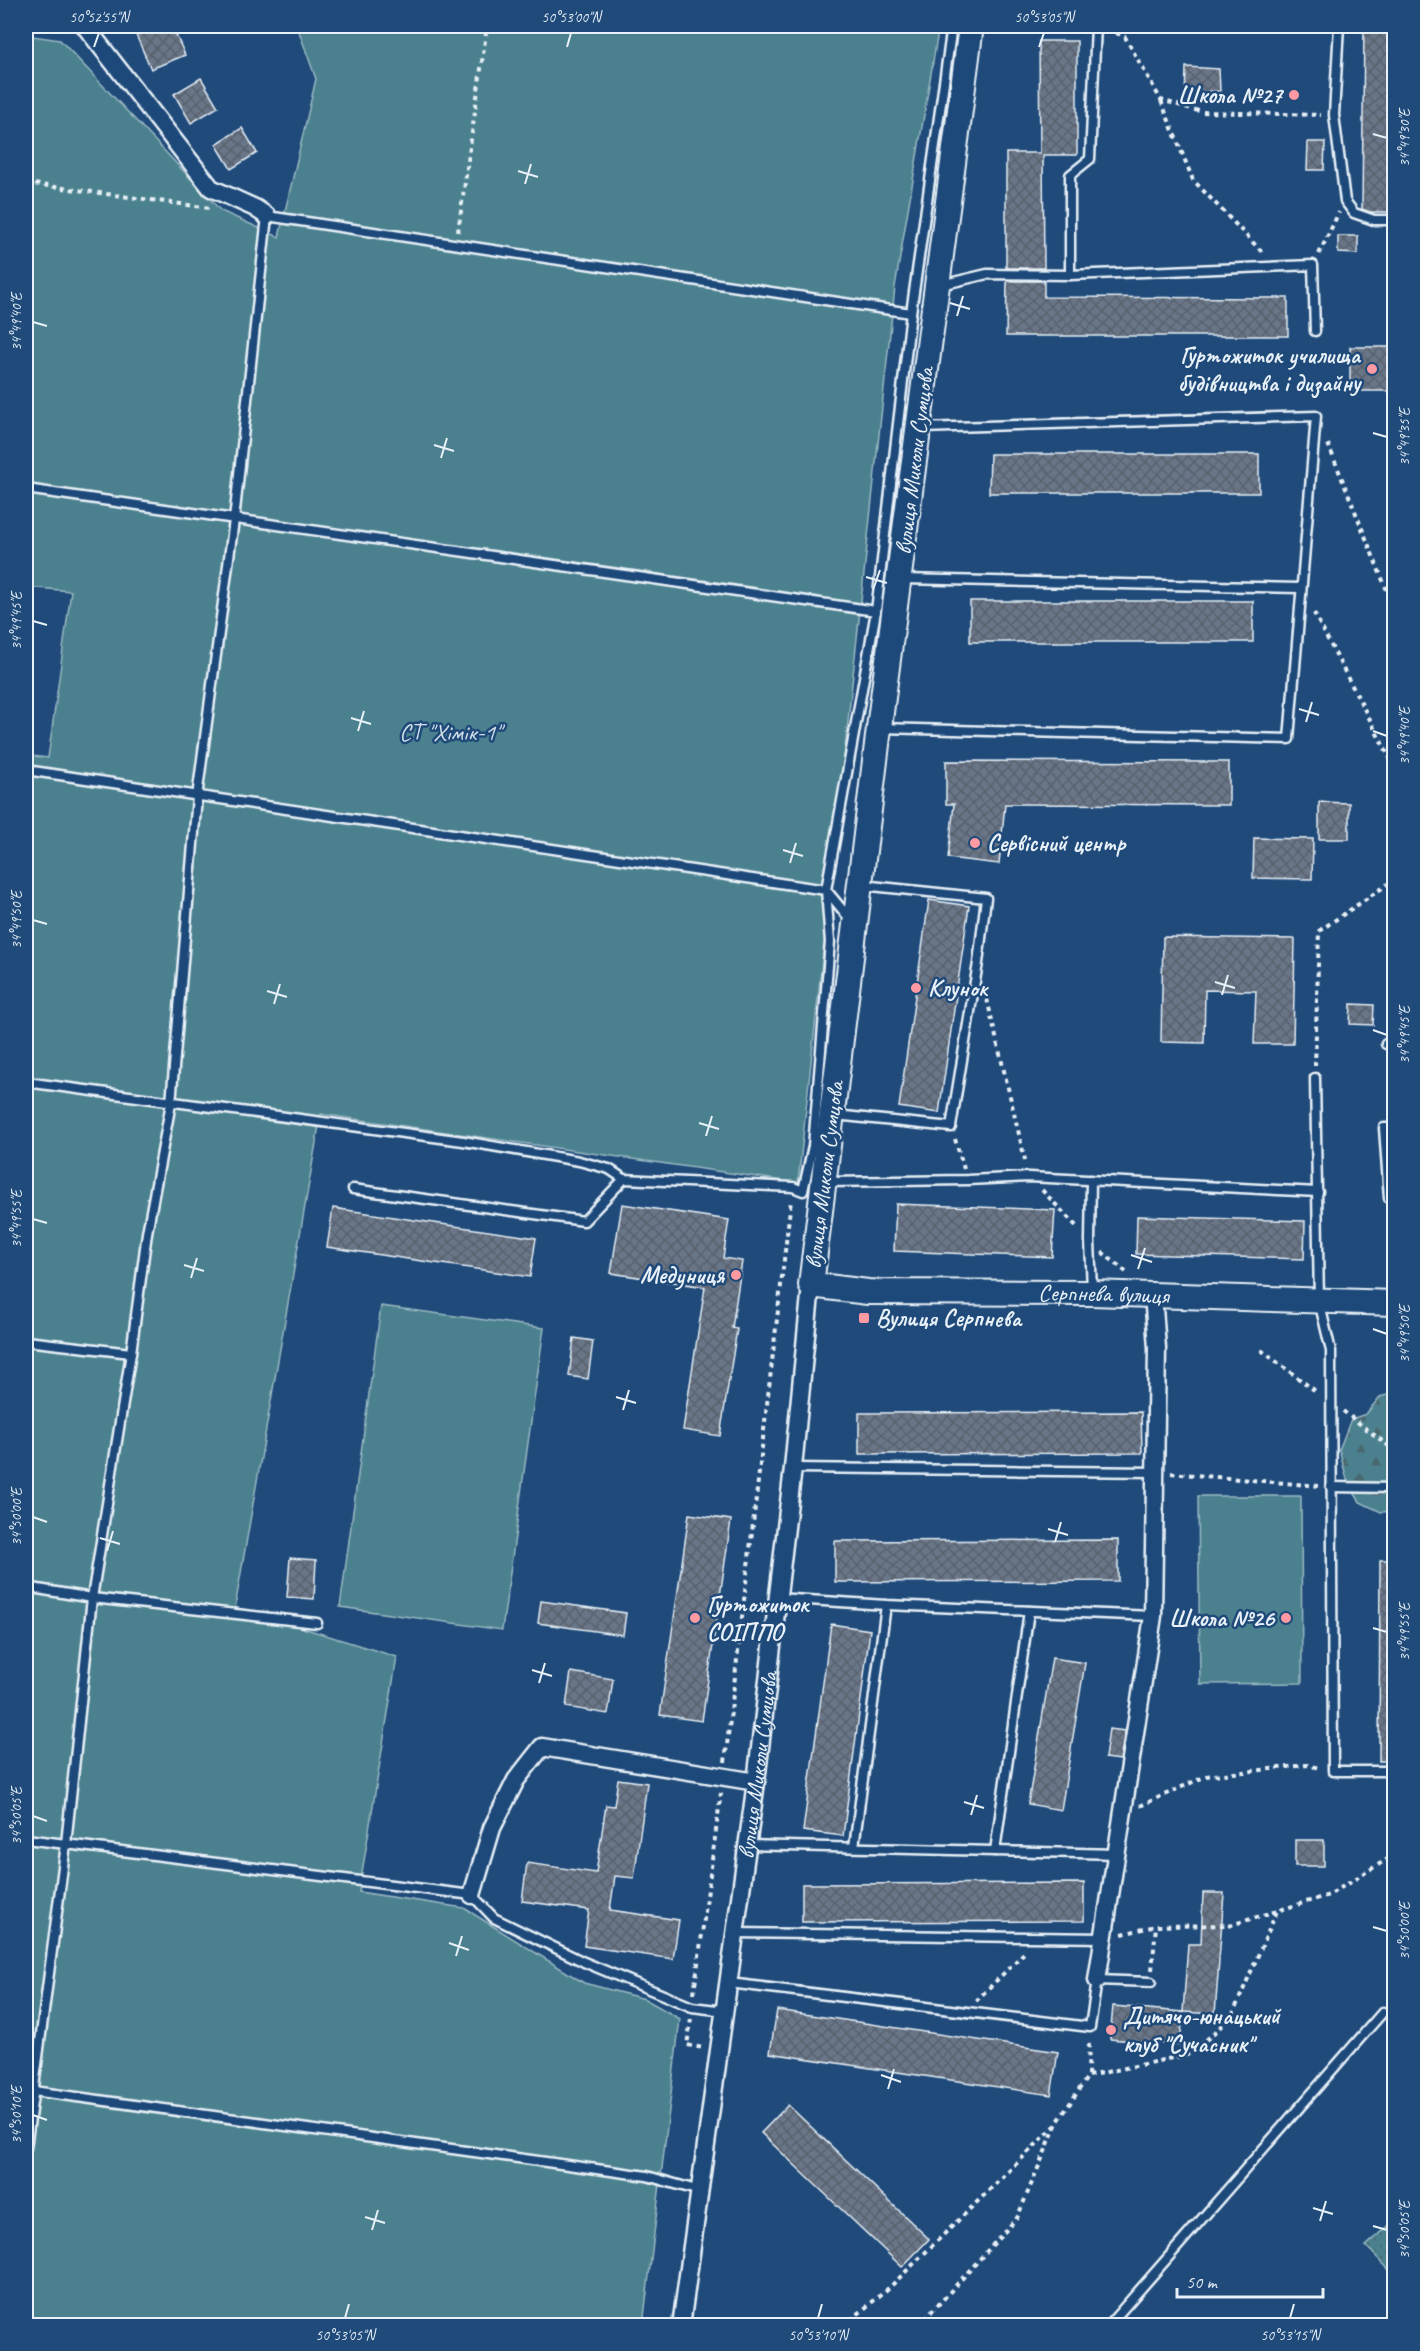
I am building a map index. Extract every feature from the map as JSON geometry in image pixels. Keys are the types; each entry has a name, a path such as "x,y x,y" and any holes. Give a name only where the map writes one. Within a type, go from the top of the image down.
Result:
{"street":[{"path":"85,26 211,188 267,216"},
{"name":"вулиця Миколи Сумцова","path":"681,2325 756,1782 793,1468 811,1285 815,1190 831,1115 970,26"},
{"name":"Серпнева вулиця","path":"811,1285 868,1292 1153,1294 1395,1303"},
{"path":"1097,1980 1153,1616 1157,1348 1153,1294"},
{"path":"472,1895 492,1828 516,1780 542,1748 756,1782"}],"lane":[{"path":"815,1190 813,1146 830,942 826,890 876,611 911,313 952,26"},
{"path":"1070,275 1070,175 1090,159 1098,26"},
{"path":"1339,26 1334,115 1345,201 1354,213 1374,220 1395,220"},
{"path":"26,2148 29,2090 66,1844 92,1598 131,1353 147,1233 171,1103 197,797 234,520 267,216 911,313"},
{"path":"938,286 987,274 1070,275 1313,266 1315,331"},
{"path":"879,728 1289,739 1316,416 918,428"},
{"path":"26,489 876,611"},
{"path":"899,579 1300,588"},
{"path":"26,770 826,890 855,925"},
{"path":"831,1115 951,1126 978,963 986,898 860,885"},
{"path":"1315,1078 1319,1301 1331,1351 1333,1771 1395,1771"},
{"path":"26,1083 464,1142 579,1161 609,1169 624,1179 815,1190 1029,1177 1317,1192"},
{"path":"1395,1128 1384,1128 1389,1198 1395,1198"},
{"path":"353,1189 584,1221 624,1179"},
{"path":"1091,1180 1092,1293"},
{"path":"26,1341 131,1353"},
{"path":"793,1468 1155,1472"},
{"path":"1332,1487 1395,1488"},
{"path":"26,1587 92,1598 317,1623"},
{"path":"777,1598 1153,1616"},
{"path":"854,1847 886,1605"},
{"path":"995,1851 1029,1611"},
{"path":"26,1839 472,1895 494,1918 584,1962 692,2007 725,2011"},
{"path":"748,1845 1117,1854"},
{"path":"736,1933 1104,1938"},
{"path":"729,1983 1089,2027 1097,1980 1151,1982"},
{"path":"1108,2325 1383,2012"},
{"path":"29,2090 647,2176 700,2191"}],"path":[{"path":"457,245 487,26"},
{"path":"1098,26 1125,37 1161,100 1193,180 1276,267"},
{"path":"1161,100 1202,112 1334,115"},
{"path":"26,183 221,210"},
{"path":"1313,266 1345,201"},
{"path":"1316,416 1395,608"},
{"path":"1300,588 1395,766"},
{"path":"1315,1078 1319,931 1395,880"},
{"path":"986,997 1029,1177"},
{"path":"951,1126 968,1180"},
{"path":"720,2050 687,2045 723,1776 793,1187"},
{"path":"1155,1472 1332,1487"},
{"path":"1123,1814 1206,1776 1307,1765 1333,1771"},
{"path":"1104,1938 1156,1926 1231,1925 1329,1895 1395,1855"},
{"path":"1088,2076 1191,2054 1232,2016 1278,1911"},
{"path":"1151,1982 1156,1926"},
{"path":"965,2012 1040,1937"},
{"path":"919,2325 1017,2218 1057,2123 1088,2076 1089,2027"},
{"path":"844,2325 891,2286 1057,2123"}],"green space":[{"name":"СТ \"Хімік-1\"","path":"297,26 939,26 895,287 798,1183 321,1114 235,1607 397,1657 359,1892 464,1908 584,1983 645,1999 680,2019 643,2325 26,2325 26,755 48,758 71,591 26,587 26,35 60,40 221,211 279,237 316,79"},
{"path":"381,1306 544,1328 502,1630 340,1607"},
{"path":"1394,1393 1394,1511 1381,1512 1360,1502 1348,1483 1339,1450 1351,1419 1366,1414 1380,1397"},
{"path":"1198,1496 1301,1496 1302,1683 1200,1684"},
{"path":"1394,2221 1394,2275 1366,2246"}],"building":[{"path":"159,26 172,26 185,55 151,69 136,35"},
{"path":"1364,26 1395,26 1395,212 1370,212 1362,209"},
{"path":"1039,41 1077,41 1077,155 1043,155 1044,268 1006,268 1006,153 1040,153"},
{"path":"1186,67 1219,69 1220,91 1201,92 1200,101 1185,101"},
{"path":"201,78 218,107 191,123 174,94"},
{"path":"242,128 257,153 231,169 216,144"},
{"path":"1308,142 1325,142 1324,170 1307,170"},
{"path":"1338,236 1358,236 1358,254 1338,253"},
{"path":"1007,281 1044,281 1044,297 1288,298 1288,336 1006,336"},
{"name":"Гуртожиток училища будівництва і дизайну","path":"1350,347 1395,347 1395,391 1350,391"},
{"path":"990,454 1259,454 1259,493 989,493"},
{"path":"970,601 1253,601 1253,642 970,642"},
{"path":"946,761 1229,762 1229,805 1005,804 999,864 948,858 954,804 946,804"},
{"path":"1319,802 1349,803 1349,839 1319,839"},
{"path":"1254,838 1313,839 1312,879 1253,878"},
{"path":"929,900 969,906 939,1113 899,1107"},
{"path":"1163,937 1295,939 1293,1044 1254,1044 1256,991 1205,990 1204,1043 1161,1042"},
{"path":"1351,1004 1374,1005 1373,1025 1350,1024"},
{"path":"622,1204 729,1220 723,1258 742,1261 732,1328 737,1329 720,1436 683,1430 705,1287 611,1273"},
{"path":"896,1204 1055,1210 1052,1257 894,1251"},
{"path":"333,1208 536,1238 530,1277 327,1247"},
{"path":"1137,1216 1305,1221 1304,1259 1136,1254"},
{"path":"574,1338 593,1341 588,1379 569,1376"},
{"path":"1141,1412 1142,1453 859,1454 859,1413"},
{"name":"Гуртожиток СОІППО","path":"689,1514 731,1520 702,1721 660,1715"},
{"path":"1118,1540 1118,1581 835,1582 835,1541"},
{"path":"290,1558 316,1560 314,1599 287,1597"},
{"path":"1380,1560 1395,1560 1395,1761 1379,1761"},
{"path":"541,1601 626,1613 623,1635 538,1623"},
{"path":"831,1624 870,1630 843,1836 803,1831"},
{"path":"1052,1658 1085,1663 1061,1810 1028,1804"},
{"path":"571,1672 613,1679 608,1714 566,1707"},
{"path":"1109,1729 1125,1731 1120,1760 1105,1758"},
{"path":"618,1779 647,1783 634,1878 615,1876 610,1910 679,1920 673,1959 584,1946 589,1910 522,1901 527,1863 596,1873 606,1805 614,1806"},
{"path":"1295,1840 1324,1840 1324,1866 1295,1866"},
{"path":"1084,1883 1084,1921 802,1922 802,1884"},
{"path":"1203,1893 1224,1893 1215,2014 1183,2012 1188,1944 1201,1944"},
{"path":"1113,2006 1183,2012 1180,2045 1110,2039"},
{"path":"777,2010 1058,2052 1051,2095 770,2053"},
{"path":"788,2105 929,2239 902,2267 761,2133"}],"place":[{"name":"Школа №27","path":"1294,95"},
{"name":"Гуртожиток училища будівництва і дизайну","path":"1372,369"},
{"name":"Сервісний центр","path":"975,843"},
{"name":"Клунок","path":"916,988"},
{"name":"Медуниця","path":"736,1275"},
{"name":"Вулиця Серпнева","path":"864,1318"},
{"name":"Гуртожиток СОІППО","path":"695,1618"},
{"name":"Школа №26","path":"1286,1618"},
{"name":"Дитячо-юнацький клуб \"Сучасник\"","path":"1111,2030"}]}
